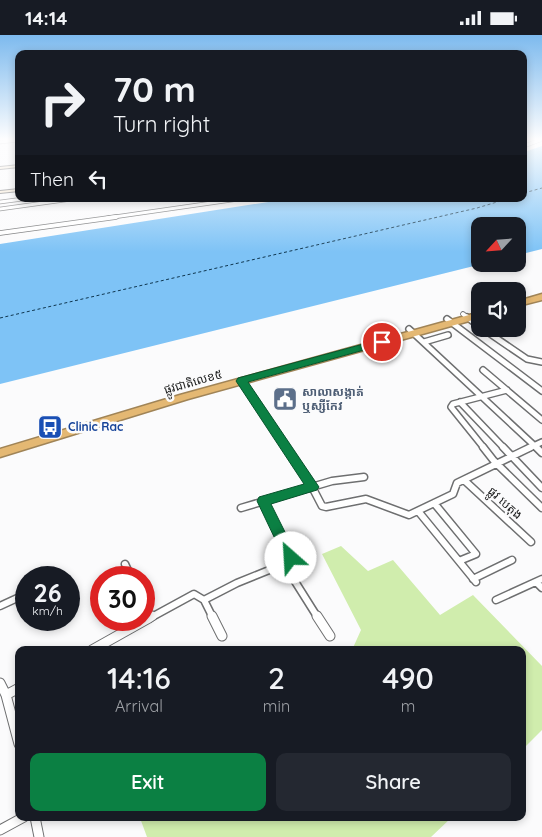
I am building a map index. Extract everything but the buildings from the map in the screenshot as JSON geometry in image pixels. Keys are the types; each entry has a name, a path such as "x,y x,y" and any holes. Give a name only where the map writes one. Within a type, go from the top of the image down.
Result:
{"highway":[{"path":"526,297 542,292"},
{"path":"526,302 542,297"},
{"name":"ផ្លូវជាតិលេខ៥","path":"0,446 190,389 449,321 471,313"},
{"name":"ផ្លូវជាតិលេខ៥","path":"465,316 471,316"},
{"name":"ផ្លូវជាតិលេខ៥","path":"0,453 411,331"}],"street":[{"path":"0,192 15,190"},
{"path":"10,191 11,207"},
{"path":"0,202 15,200"},
{"path":"0,209 49,202"},
{"path":"0,233 218,202"},
{"path":"465,316 471,320"},
{"path":"449,321 542,391"},
{"path":"411,331 482,395 542,453"},
{"path":"424,342 448,335"},
{"path":"494,337 527,359 542,362"},
{"path":"483,370 542,420"},
{"path":"241,381 322,505 326,507 366,499 408,516 453,494 455,492 455,485 464,480 542,442"},
{"path":"507,390 482,395 453,404 451,407 498,464 542,508"},
{"path":"460,402 542,488"},
{"path":"241,508 332,481 364,477"},
{"name":"ផ្លូវ បេតុង","path":"464,480 531,542"},
{"path":"204,600 237,583 290,561 291,557 263,501"},
{"path":"434,503 476,554 459,561"},
{"path":"418,511 475,580 512,560"},
{"path":"284,563 330,636"},
{"path":"496,600 539,581 542,588"},
{"path":"155,615 194,593 204,600 222,636"},
{"path":"0,605 15,599"},
{"path":"99,646 126,631"},
{"path":"0,683 6,695 15,729"},
{"path":"6,695 15,690"},
{"path":"0,830 17,821"},
{"path":"36,821 39,837"}],"green space":[{"path":"341,546 368,571 393,560 440,615 473,595 523,646 354,646 361,630 322,554"},
{"path":"526,650 542,666 542,730 526,746"},
{"path":"141,821 448,821 431,837 147,837"}],"water":[{"path":"527,177 542,177 542,249 526,253 526,217 471,217 471,267 0,384 0,244 268,202 527,202"}],"ferry route":[{"path":"527,192 542,188"},
{"path":"0,318 497,202"}],"place":[{"name":"សាលាសង្កាត់ ឬស្សីកែវ","path":"285,399"},
{"name":"Clinic Rac","path":"50,427"}],"route":[{"path":"291,558 263,501 312,487 241,381 382,342"}]}
